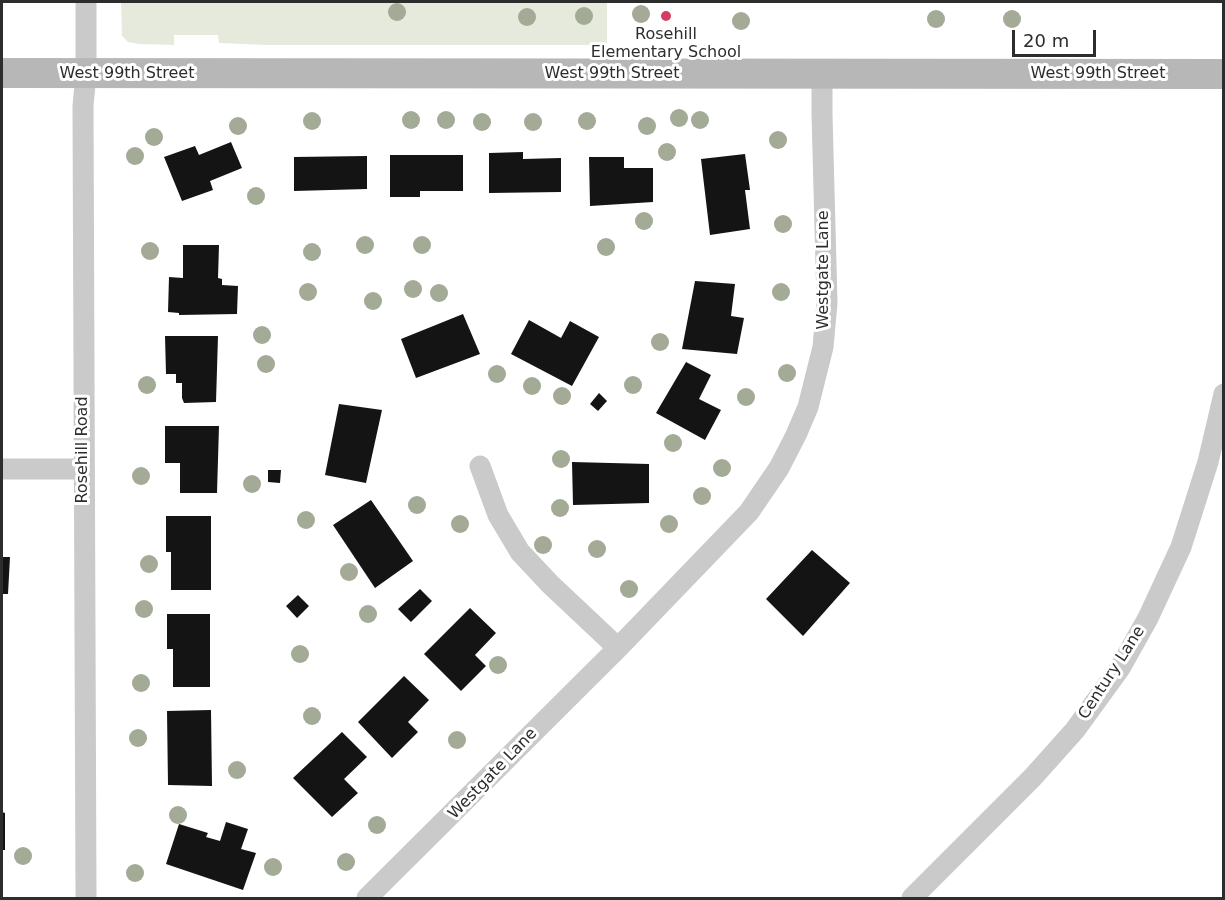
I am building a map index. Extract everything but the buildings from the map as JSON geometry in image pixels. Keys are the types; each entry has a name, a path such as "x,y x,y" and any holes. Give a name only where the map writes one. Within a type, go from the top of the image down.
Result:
{"street":[{"name":"Rosehill Road","path":"86,2 86,74 83,106 86,898"},
{"name":"West 99th Street","path":"2,74 1224,74"},
{"name":"Westgate Lane","path":"367,898 618,648 749,512 779,468 808,407 823,347 827,303 822,74"},
{"name":"Century Lane","path":"912,898 1033,777 1075,730 1120,668 1149,618 1216,463 1224,394"},
{"path":"480,466 498,515 520,552 550,584 618,648"},
{"path":"2,469 83,469"}],"shaded area":[{"path":"121,2 607,2 607,45 267,45 219,43 218,35 174,35 174,45 138,44 128,42 122,36"}],"place":[{"name":"Rosehill Elementary School","path":"666,16"}]}
